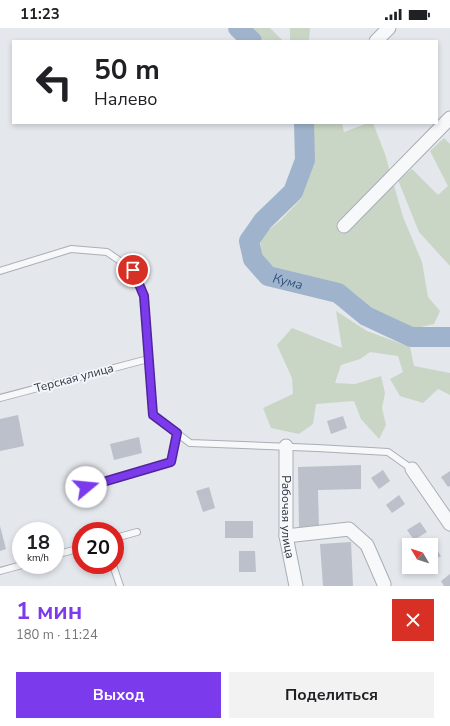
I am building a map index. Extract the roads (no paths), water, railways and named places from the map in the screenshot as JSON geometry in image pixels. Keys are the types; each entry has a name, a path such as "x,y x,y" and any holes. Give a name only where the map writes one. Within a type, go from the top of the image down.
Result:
{"street":[{"path":"377,40 389,28"},
{"path":"344,226 450,118"},
{"name":"Рабочая улица","path":"286,446 286,536 296,586"},
{"path":"412,469 450,524"},
{"path":"286,536 349,530 367,545 384,584"}],"lane":[{"path":"0,271 71,249 107,252 133,270 144,296 153,415 190,443 286,446 388,452 412,469"},
{"name":"Терская улица","path":"0,398 148,358"},
{"path":"72,492 171,462 177,433"},
{"path":"124,535 136,532"},
{"path":"0,571 12,568"},
{"path":"116,574 120,586"}],"waterway":[{"name":"Кума","path":"238,28 251,40"},
{"name":"Кума","path":"304,124 305,160 293,192 263,221 249,241 253,259 268,276 338,293 366,316 411,337 450,337"}]}
